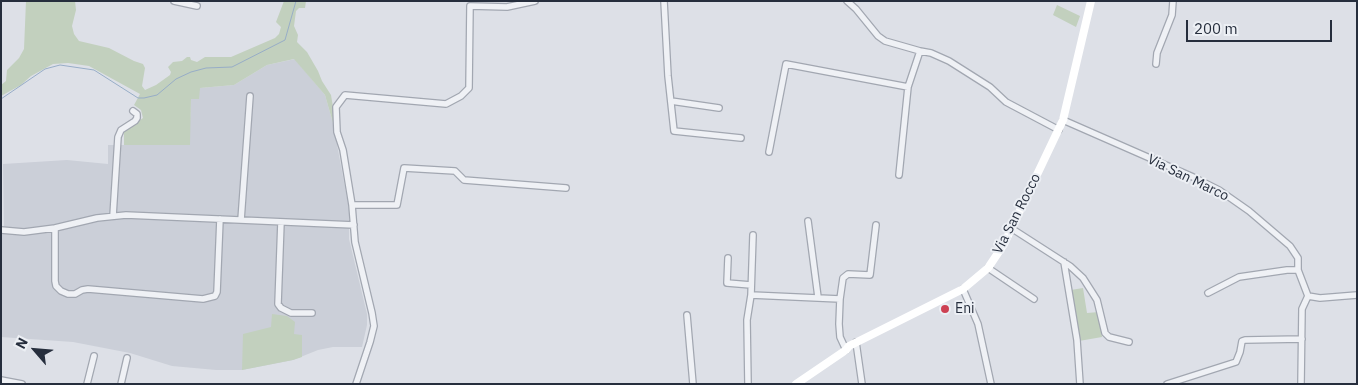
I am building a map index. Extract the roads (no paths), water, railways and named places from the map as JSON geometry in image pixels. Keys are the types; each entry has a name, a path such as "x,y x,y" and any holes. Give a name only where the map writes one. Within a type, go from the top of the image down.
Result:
{"street":[{"path":"174,1 197,6"},
{"path":"356,384 374,326 356,242 343,150 337,132 336,107 345,95 446,104 461,96 469,88 470,6 507,7 535,1"},
{"path":"664,1 674,131 741,138"},
{"path":"847,1 878,36 885,41 931,53 949,61 990,86 1006,102 1059,130"},
{"name":"Via San Rocco","path":"796,384 856,342 964,289 988,268 1011,228 1063,120 1091,1"},
{"path":"1156,64 1157,53 1172,15 1173,1"},
{"path":"900,175 908,87 920,51"},
{"path":"769,152 786,64 908,87"},
{"path":"241,220 250,96"},
{"path":"671,101 719,108"},
{"path":"113,216 118,136 120,130 137,118 137,114 133,111"},
{"name":"Via San Marco","path":"1063,120 1096,133 1219,190 1249,211 1290,246 1298,258 1298,270 1308,296"},
{"path":"352,205 397,205 404,168 455,171 464,180 566,188"},
{"path":"1,230 24,232 55,228 113,216 354,225"},
{"path":"55,228 55,281 56,286 61,291 75,294 88,289 203,299 215,296 217,292 220,219"},
{"path":"808,221 818,297"},
{"path":"281,222 278,304 281,308 291,312 312,313"},
{"path":"846,350 840,337 840,299 845,275 853,273 870,275 876,225"},
{"path":"1011,228 1064,262 1083,278 1097,300 1105,333 1109,337 1129,342"},
{"path":"748,384 747,320 751,295 753,235"},
{"path":"728,258 727,283 751,285"},
{"path":"1064,262 1077,340 1080,384"},
{"path":"988,268 1034,300"},
{"path":"1208,294 1239,277 1298,270"},
{"path":"964,289 978,324 990,384"},
{"path":"751,295 840,299"},
{"path":"1301,384 1302,309 1308,296 1320,298 1357,295"},
{"path":"687,315 693,384"},
{"path":"1167,384 1236,362 1242,341 1245,340 1302,339"},
{"path":"856,342 862,384"},
{"path":"87,384 94,356"},
{"path":"121,384 127,358"},
{"path":"1,380 22,384"}],"waterway":[{"path":"1,99 45,69 60,65 94,70 138,98 157,95 176,79 191,72 206,68 232,67 285,40 296,1"}],"place":[{"name":"Eni","path":"945,309"}]}
